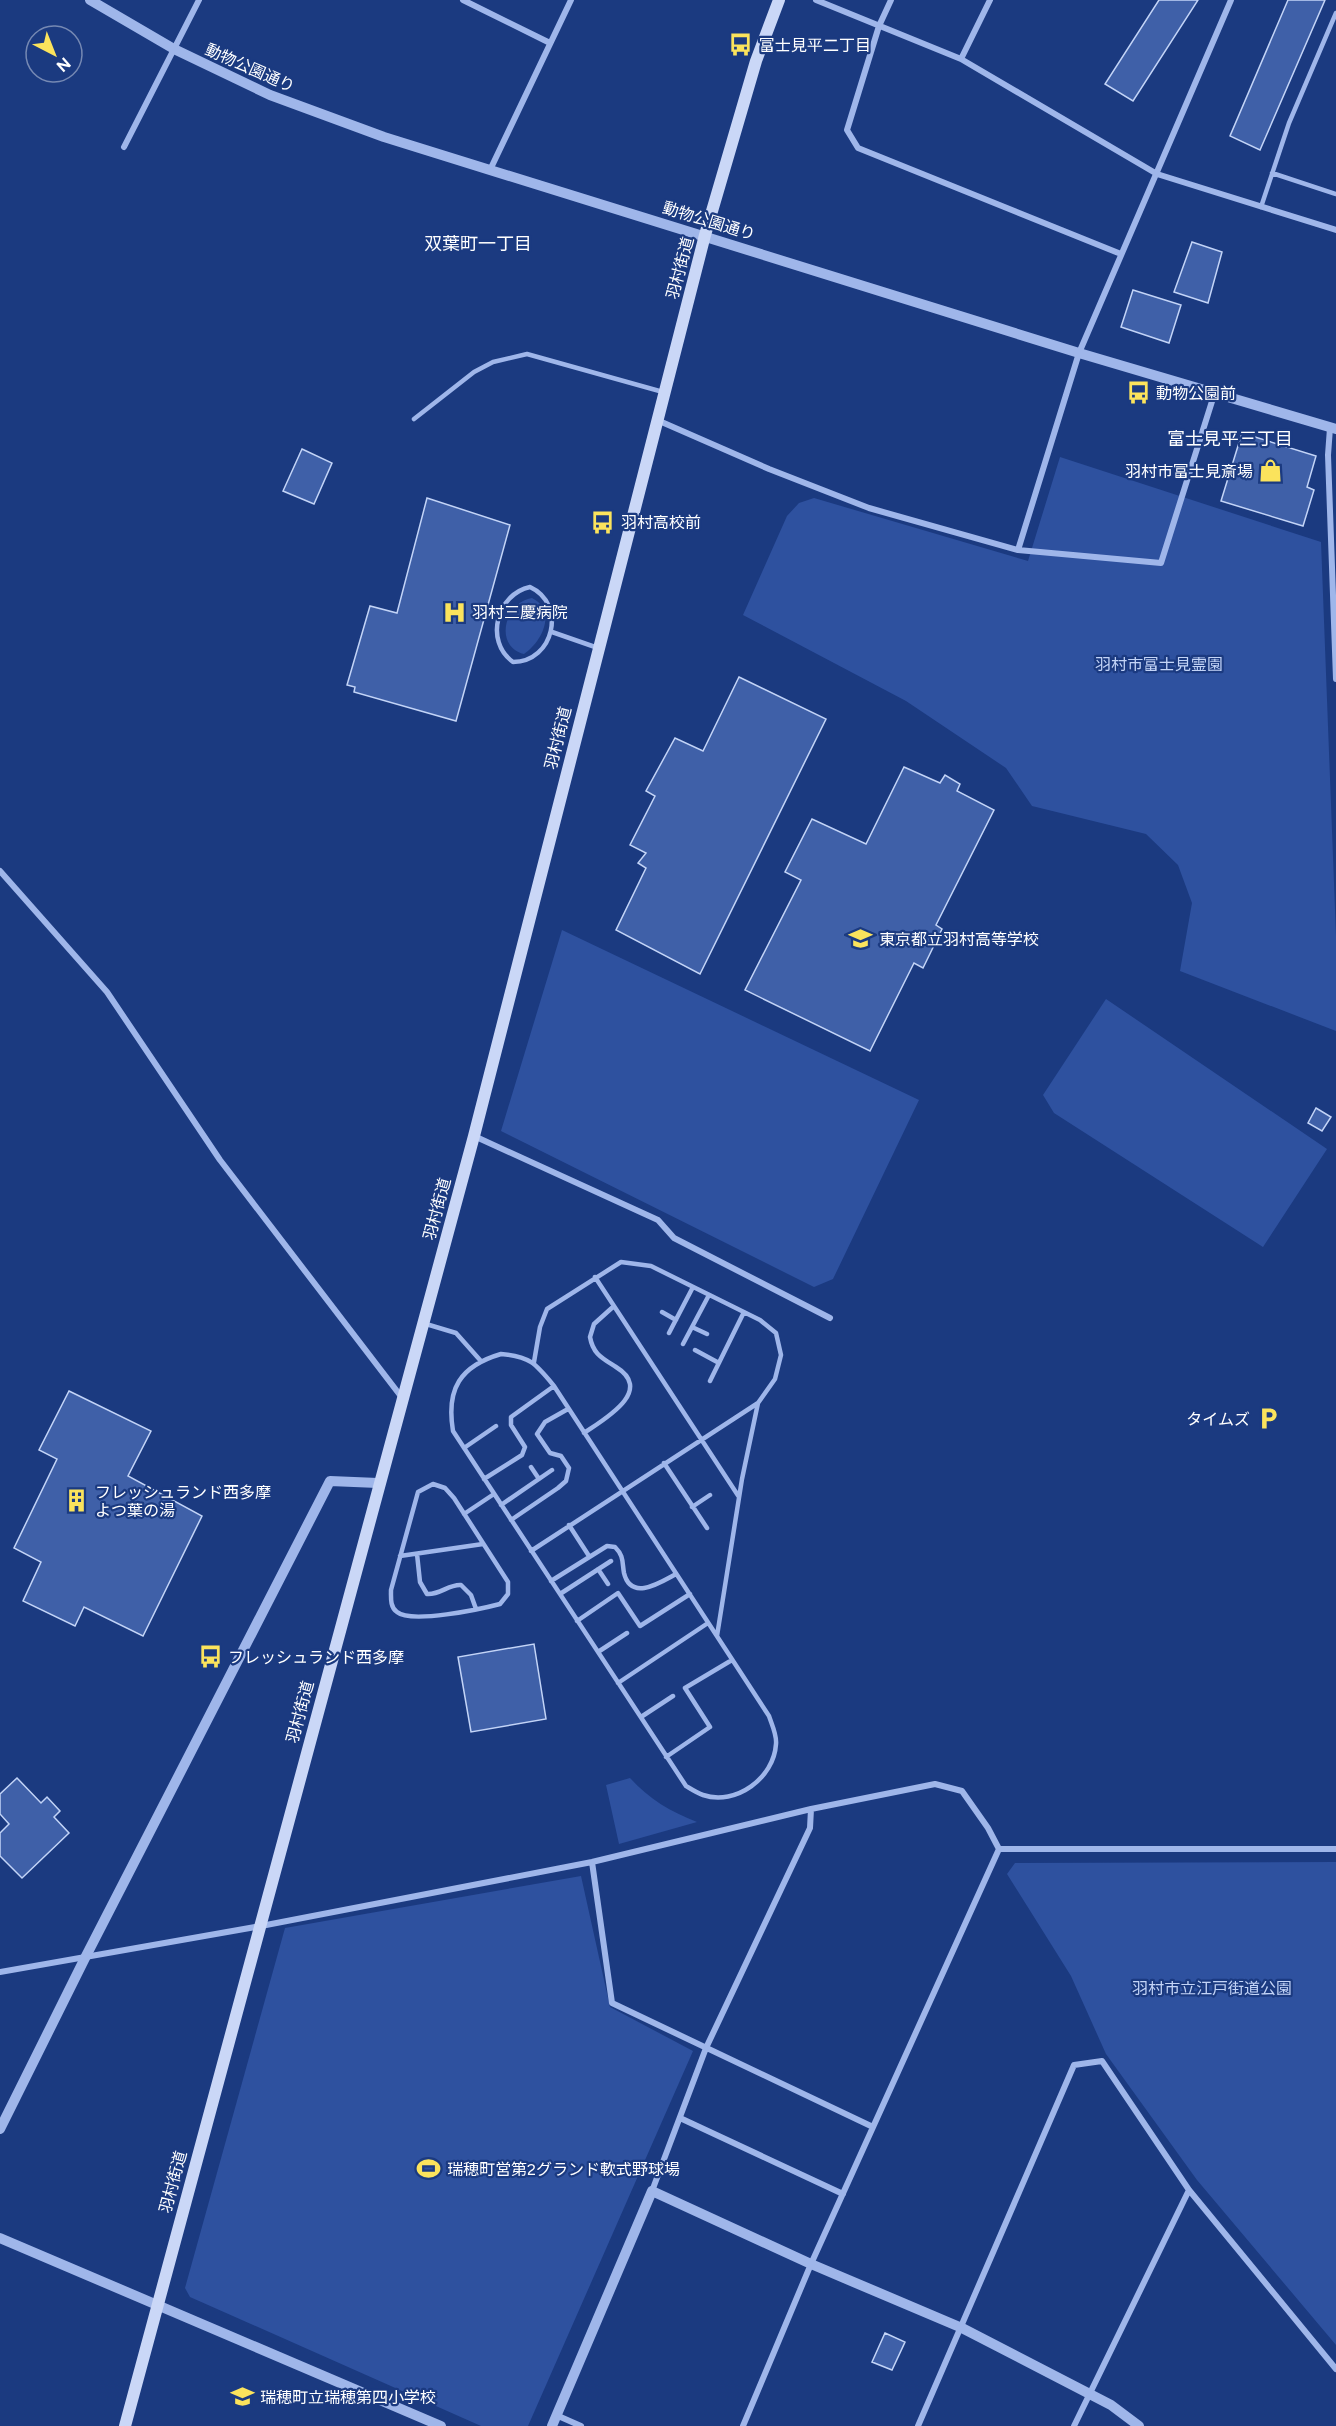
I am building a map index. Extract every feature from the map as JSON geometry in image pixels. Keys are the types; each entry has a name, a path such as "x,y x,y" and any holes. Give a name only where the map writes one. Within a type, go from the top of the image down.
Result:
{"main road":[{"name":"羽村街道","path":"125,2426 378,1483 474,1136 705,235 756,61 779,0"}],"street":[{"name":"動物公園通り","path":"90,0 174,49 270,95 384,137 1214,395 1333,429"},
{"path":"124,147 199,0"},
{"path":"463,0 550,43"},
{"path":"490,170 571,0"},
{"path":"816,0 961,59 1157,174 1336,230"},
{"path":"891,0 879,26 847,130 858,148 1122,254"},
{"path":"961,59 990,0"},
{"path":"1018,549 1079,353 1231,0"},
{"path":"656,420 769,469 869,508 1018,549 1161,563 1214,395"},
{"path":"1333,429 1328,455 1336,679"},
{"path":"0,871 107,992 220,1160 403,1399"},
{"path":"474,1136 658,1220 674,1238 830,1318"},
{"path":"0,2129 86,1956 330,1481 378,1483"},
{"path":"0,1972 261,1926 592,1862 812,1809 934,1784 962,1791 988,1828 999,1849"},
{"path":"581,2426 554,2421 652,2191 706,2048 810,1828 812,1809"},
{"path":"999,1849 1336,1848"},
{"path":"743,2426 811,2264 999,1849"},
{"path":"592,1862 612,2003 873,2127"},
{"path":"918,2426 1074,2065 1102,2061 1189,2190 1336,2369"},
{"path":"680,2118 843,2194"},
{"path":"1074,2426 1189,2190"},
{"path":"652,2191 811,2264 962,2328 1111,2405 1139,2426"},
{"path":"0,2238 441,2426"}],"lane":[{"path":"1261,207 1289,123 1336,14"},
{"path":"1272,173 1336,194"},
{"path":"414,419 474,372 493,362 527,354 663,392"},
{"path":"530,587 540,592 546,599 551,613 552,632 545,646 524,662 513,662 506,656 496,638 501,614 509,598 518,590 530,587"},
{"path":"552,632 598,648"},
{"path":"534,1362 540,1327 547,1309 621,1262 651,1266 760,1320 776,1333 781,1355 774,1379 758,1403 739,1497 717,1636"},
{"path":"595,1277 739,1497"},
{"path":"669,1333 693,1287"},
{"path":"683,1344 710,1295"},
{"path":"584,1433 618,1410 626,1402 630,1390 626,1377 618,1368 598,1356 590,1337 594,1324 614,1306"},
{"path":"662,1312 676,1320"},
{"path":"710,1381 744,1312"},
{"path":"423,1323 456,1333 480,1360"},
{"path":"692,1328 707,1335"},
{"path":"695,1350 719,1363"},
{"path":"501,1354 516,1355 534,1362 554,1386 770,1716 776,1742 771,1763 757,1784 741,1793 704,1795 686,1786 453,1431 450,1414 452,1392 464,1374 480,1360 501,1354"},
{"path":"484,1479 522,1455 525,1447 511,1425 511,1417 554,1386"},
{"path":"531,1551 621,1490 758,1403"},
{"path":"511,1520 566,1481 569,1468 561,1456 550,1453 537,1434 545,1422 568,1408"},
{"path":"464,1448 496,1426"},
{"path":"664,1463 707,1528"},
{"path":"531,1467 539,1479"},
{"path":"501,1505 552,1470"},
{"path":"432,1484 445,1488 464,1514 508,1582 508,1594 500,1604 476,1609 414,1617 398,1613 391,1604 391,1590 418,1492 432,1484"},
{"path":"464,1514 494,1494"},
{"path":"693,1507 710,1495"},
{"path":"569,1525 589,1556"},
{"path":"400,1556 483,1544"},
{"path":"551,1581 601,1547 615,1547 624,1559 625,1575 629,1583 644,1590 676,1574"},
{"path":"417,1554 420,1582 427,1594 441,1593 452,1586 461,1585 471,1595 476,1609"},
{"path":"560,1594 610,1561"},
{"path":"598,1569 608,1584"},
{"path":"577,1621 618,1593 640,1626 690,1594"},
{"path":"618,1683 708,1623"},
{"path":"597,1652 627,1633"},
{"path":"666,1756 710,1727 685,1688 732,1660"},
{"path":"641,1717 673,1696"}],"green space":[{"name":"羽村市富士見霊園","path":"1060,457 1321,542 1336,936 1336,1031 1180,971 1192,903 1178,865 1146,834 1032,806 1006,768 906,701 743,615 787,516 799,503 814,498 1028,561"},
{"path":"532,598 540,604 544,611 544,627 536,642 524,654 514,649 508,642 506,624 515,607"},
{"path":"562,930 919,1100 833,1279 814,1287 501,1131"},
{"path":"1106,999 1327,1149 1263,1247 1054,1113 1043,1095"},
{"path":"630,1778 661,1804 697,1822 619,1844 606,1785"},
{"name":"羽村市立江戸街道公園","path":"1336,1862 1336,2345 1197,2180 1106,2054 1071,1976 1007,1874 1015,1863"},
{"name":"瑞穂町営第2グランド軟式野球場","path":"581,1876 610,2007 693,2051 528,2426 481,2426 190,2297 185,2288 285,1928"}],"building":[{"path":"1159,0 1198,0 1133,101 1105,84"},
{"path":"1288,0 1325,0 1260,150 1230,136"},
{"path":"1192,242 1222,252 1208,303 1174,292"},
{"path":"1133,290 1181,305 1169,343 1121,327"},
{"name":"羽村市富士見斎場","path":"1242,433 1316,456 1307,487 1314,490 1303,526 1221,501"},
{"path":"302,449 332,463 314,504 283,491"},
{"path":"427,498 510,525 456,721 354,692 355,687 347,685 370,606 397,613"},
{"path":"739,677 826,719 700,974 616,930 646,868 638,863 646,853 630,845 655,796 646,791 675,738 703,751"},
{"path":"904,767 940,783 945,775 960,784 957,791 994,810 936,925 942,929 923,968 914,963 870,1051 745,990 801,880 785,872 812,819 866,844"},
{"path":"1316,1108 1331,1117 1322,1131 1308,1123"},
{"name":"フレッシュランド西多摩 よつ葉の湯","path":"69,1391 151,1431 128,1476 202,1516 143,1636 84,1607 75,1626 23,1601 41,1562 14,1548 57,1459 39,1450"},
{"path":"534,1644 546,1719 471,1732 458,1657"},
{"path":"17,1778 41,1803 47,1797 60,1811 54,1817 69,1833 22,1878 0,1856 0,1833 9,1824 0,1814 0,1794"},
{"path":"885,2333 905,2342 892,2370 872,2362"}],"place":[{"name":"富士見平二丁目","path":"741,45"},
{"name":"動物公園前","path":"1138,393"},
{"name":"羽村市富士見斎場","path":"1271,471"},
{"name":"羽村高校前","path":"603,522"},
{"name":"羽村三慶病院","path":"454,612"},
{"name":"東京都立羽村高等学校","path":"861,939"},
{"name":"タイムズ","path":"1268,1419"},
{"name":"フレッシュランド西多摩 よつ葉の湯","path":"77,1501"},
{"name":"フレッシュランド西多摩","path":"210,1657"},
{"name":"瑞穂町営第2グランド軟式野球場","path":"429,2169"},
{"name":"瑞穂町立瑞穂第四小学校","path":"242,2397"}],"district":[{"name":"双葉町一丁目","path":"478,244"},
{"name":"富士見平三丁目","path":"1230,439"}]}
